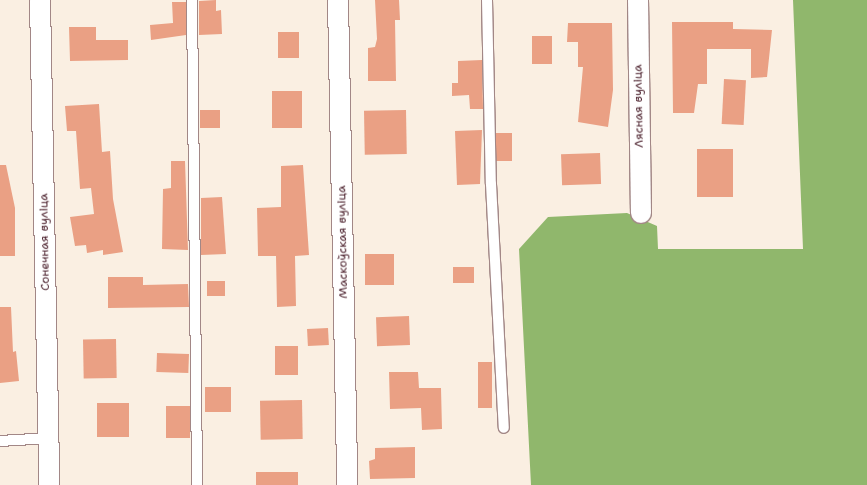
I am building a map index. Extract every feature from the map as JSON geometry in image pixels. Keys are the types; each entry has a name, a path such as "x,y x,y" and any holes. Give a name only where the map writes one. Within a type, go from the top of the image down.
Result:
{"street":[{"name":"Сонечная вуліца","path":"40,0 50,438 49,485"},
{"name":"Маскоўская вуліца","path":"338,0 347,485"},
{"name":"Лясная вуліца","path":"638,0 641,213"}],"lane":[{"path":"192,0 197,485"},
{"path":"487,0 491,184 504,428"},
{"path":"0,441 50,438"}],"green space":[{"path":"793,0 867,0 867,485 531,485 519,249 548,217 627,213 657,226 658,249 803,249"}],"building":[{"path":"216,0 216,11 221,10 222,34 199,35 199,1"},
{"path":"375,0 399,0 400,20 395,20 396,81 368,81 368,48 375,47 377,39"},
{"path":"172,2 186,2 186,35 151,40 150,25 173,23"},
{"path":"672,22 733,22 733,29 772,30 767,77 751,78 751,49 707,49 707,84 698,84 694,113 673,113"},
{"path":"568,23 612,23 613,90 608,127 578,122 583,67 578,67 578,42 567,42"},
{"path":"69,27 96,27 96,40 128,40 128,60 70,61"},
{"path":"278,32 299,32 299,58 278,58"},
{"path":"532,36 552,36 552,64 532,64"},
{"path":"482,60 483,109 470,109 469,95 452,96 452,83 458,83 458,61"},
{"path":"724,79 746,80 744,125 722,124"},
{"path":"272,91 302,91 302,128 272,128"},
{"path":"99,104 102,152 110,151 113,199 123,252 103,255 103,250 87,253 86,245 75,246 70,217 94,214 91,188 80,189 76,131 67,131 65,106"},
{"path":"200,110 220,110 220,128 200,128"},
{"path":"406,110 407,154 365,155 364,111"},
{"path":"482,130 480,184 457,185 455,131"},
{"path":"496,133 512,133 512,161 496,161"},
{"path":"697,149 733,149 733,197 697,197"},
{"path":"600,153 601,184 562,185 561,154"},
{"path":"171,161 185,161 188,250 162,249 163,189 171,188"},
{"path":"0,165 6,165 15,208 15,256 0,256"},
{"path":"303,165 309,255 295,256 296,306 277,307 276,256 258,256 257,208 281,207 281,166"},
{"path":"222,197 226,254 201,255 201,198"},
{"path":"365,254 394,254 394,285 365,285"},
{"path":"453,267 474,267 474,283 453,283"},
{"path":"108,277 143,277 143,285 188,284 189,307 108,308"},
{"path":"207,281 225,281 225,296 207,296"},
{"path":"0,307 11,307 13,352 16,351 19,381 0,383"},
{"path":"409,316 410,345 377,346 376,317"},
{"path":"328,328 329,345 308,346 307,329"},
{"path":"116,339 117,378 84,379 83,340"},
{"path":"275,346 298,346 298,375 275,375"},
{"path":"157,353 189,354 188,373 156,372"},
{"path":"478,362 492,362 492,408 478,408"},
{"path":"389,372 418,372 419,388 441,388 442,429 422,430 421,408 390,409"},
{"path":"205,387 231,387 231,412 205,412"},
{"path":"302,400 303,439 261,440 260,401"},
{"path":"97,403 129,403 129,437 97,437"},
{"path":"166,406 190,406 190,438 166,438"},
{"path":"415,447 415,478 370,479 369,461 375,459 375,448"},
{"path":"256,472 298,472 298,485 256,485"}]}
